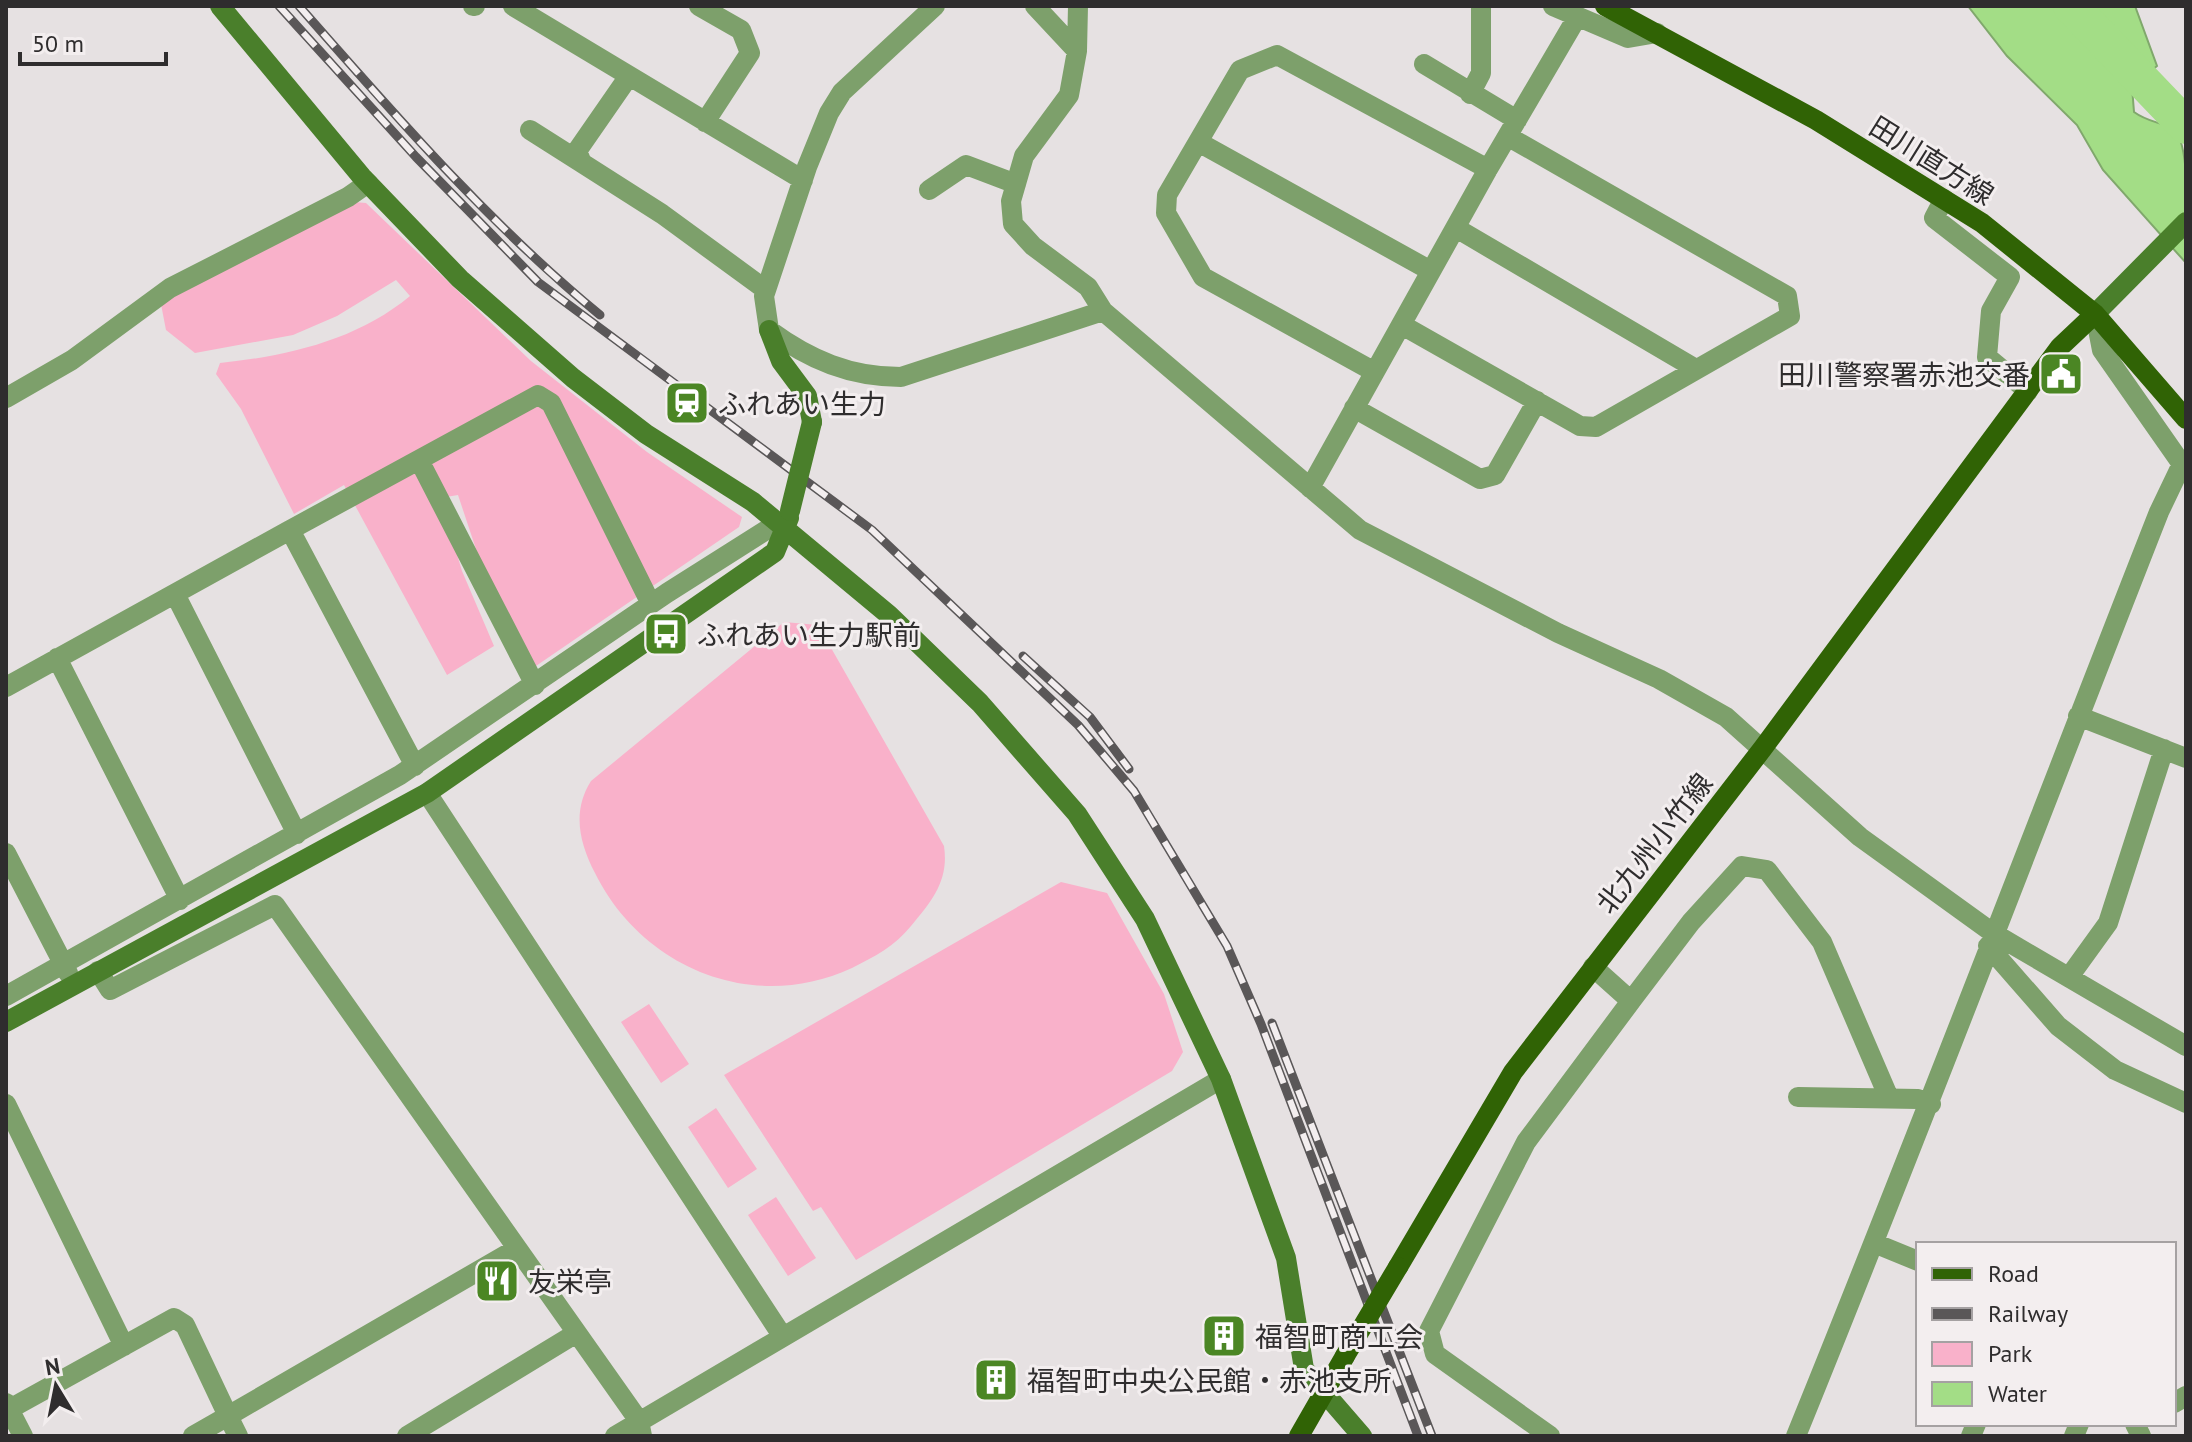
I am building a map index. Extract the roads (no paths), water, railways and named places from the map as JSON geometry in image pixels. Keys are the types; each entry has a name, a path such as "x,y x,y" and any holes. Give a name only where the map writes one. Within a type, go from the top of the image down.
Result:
{"main road":[{"name":"田川直方線","path":"1605,6 1816,120 1982,223 2095,314 2186,419"},
{"name":"北九州小竹線","path":"1299,1436 1513,1072 1763,748 2060,347 2095,314"}],"street":[{"path":"220,6 368,183 460,279 573,378 646,434 785,521 980,703 1077,814 1145,919 1221,1079 1280,1238 1302,1363 1362,1436"},
{"path":"513,6 803,180"},
{"path":"699,6 741,30 750,53 705,122"},
{"path":"6,1022 427,793 775,552 812,422 807,396 781,361 769,330 764,307 766,290 829,113 842,92 935,6"},
{"path":"1035,6 1077,51"},
{"path":"1078,6 1077,51 1069,95 1024,156 1011,201 1013,224 1033,246 1088,287 1103,311 1360,530 1558,633 1659,679 1726,717 1860,837 1990,940 2058,1026 2115,1070 2186,1103"},
{"path":"1470,94 1481,73 1481,6"},
{"path":"1553,6 1576,19 1628,38 1657,33"},
{"path":"1310,488 1373,371 1576,19"},
{"path":"1373,371 1203,277 1166,213 1167,195 1240,70 1277,55 1488,169"},
{"path":"1402,325 1580,426 1596,427 1790,316 1787,296 1513,128 1470,94 1424,64"},
{"path":"582,163 577,151 629,76"},
{"path":"530,130 662,214 766,290"},
{"path":"1200,143 1431,271"},
{"path":"929,190 966,165 1016,184"},
{"path":"6,398 72,360 170,288 348,197 368,183"},
{"path":"1944,199 1934,218 2010,277 1991,311 1987,357 2028,391"},
{"path":"1796,1436 1931,1104 1990,940 2078,716 2184,468 2102,350 2095,314 2186,222"},
{"path":"1456,228 1696,369"},
{"path":"769,330 829,366 877,377 901,377 1103,311"},
{"path":"6,687 538,395 551,403 651,604"},
{"path":"1354,408 1480,479 1495,475 1537,401"},
{"path":"419,460 535,685"},
{"path":"6,996 415,766 651,604 785,521"},
{"path":"290,530 415,766"},
{"path":"175,594 297,834"},
{"path":"57,658 180,900"},
{"path":"2078,716 2186,758"},
{"path":"2069,977 2108,923 2164,749"},
{"path":"427,793 783,1337"},
{"path":"6,853 74,984"},
{"path":"1550,1436 1435,1354 1429,1331 1526,1142 1691,922 1742,866 1767,870 1822,942 1889,1098"},
{"path":"98,971 110,990 275,905 641,1429"},
{"path":"1990,940 2069,977 2186,1046"},
{"path":"1593,967 1631,1001"},
{"path":"615,1436 641,1429 783,1337 1221,1079"},
{"path":"1798,1097 1889,1098 1931,1104"},
{"path":"6,1104 124,1346"},
{"path":"1874,1243 1916,1260"},
{"path":"193,1436 516,1249"},
{"path":"23,1436 7,1408 174,1318 185,1325 238,1436"},
{"path":"407,1436 575,1334"}],"water":[{"path":"1968,6 2135,6 2157,66 2132,87 2134,112 2170,127 2180,139 2186,171 2186,263 2103,170 2077,125 2007,56"}],"waterway":[{"path":"2071,6 2186,126"}],"railway":[{"path":"279,6 416,157 538,282 872,530 1078,725 1134,791 1227,946 1261,1024 1418,1436"},
{"path":"299,6 406,127 481,205 600,315"},
{"path":"1023,656 1090,717 1129,769"},
{"path":"1272,1023 1432,1436"}],"place":[{"name":"田川警察署赤池交番","path":"2061,374"},
{"name":"ふれあい生力","path":"687,403"},
{"name":"ふれあい生力駅前","path":"666,634"},
{"name":"友栄亭","path":"497,1281"},
{"name":"福智町商工会","path":"1224,1336"},
{"name":"福智町中央公民館・赤池支所","path":"996,1380"}]}
